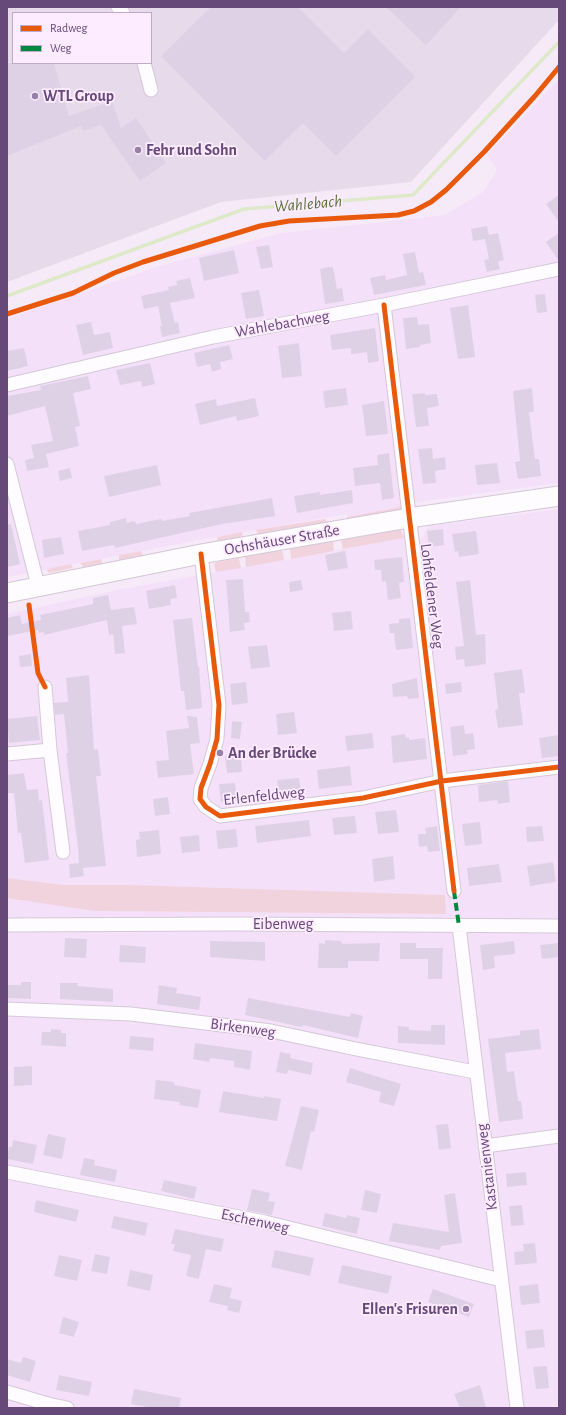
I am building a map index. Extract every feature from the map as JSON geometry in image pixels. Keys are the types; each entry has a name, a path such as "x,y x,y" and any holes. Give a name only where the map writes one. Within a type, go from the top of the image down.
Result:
{"main road":[{"name":"Ochshäuser Straße","path":"7,593 200,554 409,518 559,496"}],"street":[{"path":"144,64 151,90"},
{"name":"Wahlebachweg","path":"7,385 213,336 384,306 559,269"},
{"name":"Lohfeldener Weg","path":"384,306 454,890"},
{"path":"7,464 36,578"},
{"name":"Erlenfeldweg","path":"200,554 219,705 217,739 201,788 200,799 206,807 220,816 363,798 442,781 559,767"},
{"path":"45,687 50,750 63,852"},
{"path":"7,754 50,750"},
{"name":"Eibenweg","path":"7,924 559,926"},
{"name":"Kastanienweg","path":"459,926 475,1072 517,1408"},
{"name":"Birkenweg","path":"7,1009 131,1014 271,1031 475,1072"},
{"path":"485,1146 559,1136"},
{"name":"Eschenweg","path":"7,1172 265,1222 501,1280"},
{"path":"7,1392 48,1404 68,1408"}],"shaded area":[{"path":"7,7 559,7 559,20 411,182 221,202 7,282"},
{"path":"559,79 559,483 417,502 401,508 347,517 347,514 210,538 7,577 7,319 156,267 281,233 445,215 483,192 497,170 487,155"},
{"path":"401,507 401,511 348,521 347,517"},
{"path":"559,509 559,1408 7,1408 7,898 94,911 446,914 445,895 132,885 64,885 7,878 7,614 117,590 404,538 422,538 428,526"},
{"path":"325,519 329,525 259,536 256,530"},
{"path":"401,530 404,538 343,549 341,540"},
{"path":"242,532 243,540 218,544 217,537"},
{"path":"333,541 334,551 291,559 290,549"},
{"path":"281,550 283,552 284,560 246,567 245,556"},
{"path":"141,551 144,558 121,562 119,560 119,555"},
{"path":"239,558 241,568 216,572 214,564 217,562"},
{"path":"101,559 103,566 85,569 80,563"},
{"path":"71,564 73,568 48,573 47,569"},
{"path":"7,878 64,885 132,885 445,895 446,914 94,911 7,898"}],"building":[{"path":"211,7 298,7 344,53 368,29 415,77 336,156 303,123 265,161 161,56"},
{"path":"386,7 461,7 426,45"},
{"name":"WTL Group","path":"7,63 54,64 69,116 112,101 121,128 136,118 166,163 140,181 101,125 83,131 81,126 7,156"},
{"path":"559,195 559,222 546,204"},
{"path":"487,226 489,235 498,233 504,260 498,262 500,269 487,272 484,260 489,259 485,239 473,241 471,229"},
{"path":"559,233 559,261 546,242"},
{"path":"269,245 273,267 261,269 256,247"},
{"path":"234,250 239,273 204,281 199,258"},
{"path":"415,252 419,273 423,272 426,285 374,295 370,278 385,275 386,280 407,275 403,254"},
{"path":"333,267 337,289 342,288 344,301 325,304 320,269"},
{"path":"190,278 195,298 170,303 175,323 178,322 180,333 162,337 160,326 162,326 158,306 144,309 141,296 169,290 168,287 177,285 176,281"},
{"path":"259,290 264,316 246,319 241,293"},
{"path":"545,294 547,312 537,313 535,295"},
{"path":"468,305 475,357 458,359 450,308"},
{"path":"417,317 418,325 429,324 431,343 420,345 420,347 406,349 403,318"},
{"path":"91,322 94,335 110,332 113,348 83,355 76,325"},
{"path":"375,328 379,361 368,363 367,352 351,354 351,348 332,350 330,335"},
{"path":"299,343 302,376 282,378 278,346"},
{"path":"229,345 233,359 220,362 221,369 212,372 210,364 197,367 194,353"},
{"path":"24,348 28,366 7,371 7,351"},
{"path":"150,363 155,384 142,387 141,381 120,385 116,370"},
{"path":"88,376 91,389 73,393 80,426 75,427 79,446 46,454 49,467 27,471 25,460 34,458 31,445 53,441 45,406 7,416 7,396 41,390 40,386"},
{"path":"346,388 348,405 325,408 323,391"},
{"path":"532,388 534,412 529,412 535,459 539,459 541,476 518,479 515,462 520,461 513,391"},
{"path":"425,393 425,395 437,394 439,406 427,408 429,426 416,427 412,394"},
{"path":"255,398 259,416 237,421 236,416 200,425 195,404 216,399 217,406"},
{"path":"384,401 388,434 366,436 362,405"},
{"path":"432,448 433,459 445,457 446,469 435,471 436,483 423,484 418,449"},
{"path":"389,453 394,498 382,500 380,483 355,486 353,468 378,465 377,455"},
{"path":"497,463 500,483 477,485 475,465"},
{"path":"157,465 161,485 109,497 104,476"},
{"path":"70,468 72,478 60,481 58,471"},
{"path":"352,490 353,503 297,513 294,496 320,492 320,495"},
{"path":"272,498 275,516 222,524 115,548 114,545 82,551 78,531 110,525 110,522 126,518 127,523 135,521 136,524 161,519 162,521 190,516 189,513"},
{"path":"11,524 20,564 7,567 7,525"},
{"path":"443,529 444,545 429,547 427,531"},
{"path":"476,531 479,554 459,557 458,551 455,552 452,534"},
{"path":"61,537 64,554 44,558 42,540"},
{"path":"345,551 348,568 328,571 325,555"},
{"path":"402,557 404,582 399,583 401,598 388,600 386,581 382,582 381,570 375,570 374,560"},
{"path":"243,579 245,612 249,612 250,622 244,623 245,630 230,632 226,580"},
{"path":"301,580 303,590 290,592 289,582"},
{"path":"470,580 476,635 485,634 486,664 465,667 464,659 456,660 455,647 464,646 456,582"},
{"path":"175,585 177,598 170,599 171,605 149,609 146,591"},
{"path":"108,595 111,610 134,607 137,624 122,626 125,653 115,654 113,634 109,635 107,620 44,635 44,632 39,633 38,630 7,636 7,618 20,615 22,624 41,620 40,615 93,604 93,598"},
{"path":"351,611 353,629 334,631 332,613"},
{"path":"192,618 199,667 202,708 186,710 184,691 181,691 173,620"},
{"path":"410,618 413,648 396,650 394,633 390,633 389,624 399,623 399,619"},
{"path":"267,645 270,667 251,669 248,647"},
{"path":"31,654 32,666 20,667 19,656"},
{"path":"522,669 525,693 519,693 523,725 498,728 495,710 498,709 494,673"},
{"path":"89,675 94,750 98,749 101,776 96,776 106,866 83,868 84,876 70,878 69,864 79,863 78,848 66,753 68,753 64,714 55,715 54,703 68,702 66,678"},
{"path":"417,678 419,698 408,699 407,696 393,697 392,684"},
{"path":"246,682 248,703 232,705 230,684"},
{"path":"461,682 462,692 446,694 445,684"},
{"path":"294,712 297,733 278,735 276,714"},
{"path":"37,716 40,740 9,743 7,719"},
{"path":"187,716 197,717 200,743 190,744 194,774 158,778 156,761 169,760 166,731 189,728"},
{"path":"232,721 242,722 240,739 231,738"},
{"path":"464,725 465,734 473,733 475,749 467,750 468,754 453,756 450,727"},
{"path":"372,733 374,748 347,751 345,736"},
{"path":"405,734 406,738 409,737 409,740 425,738 427,759 393,763 391,736"},
{"path":"559,735 559,756 542,758 539,738"},
{"path":"241,754 242,772 227,773 225,756"},
{"path":"350,766 352,785 319,789 317,770"},
{"path":"24,773 27,790 38,789 39,801 42,800 49,860 25,863 21,833 18,833 14,793 7,793 7,775"},
{"path":"299,778 301,792 279,795 277,780"},
{"path":"508,781 510,802 498,804 497,800 479,802 478,785"},
{"path":"235,783 237,800 221,802 219,784"},
{"path":"168,797 170,814 155,816 153,799"},
{"path":"396,810 399,832 378,834 375,812"},
{"path":"355,816 357,833 334,835 332,818"},
{"path":"309,820 311,836 257,843 255,826"},
{"path":"480,822 482,844 465,846 462,824"},
{"path":"437,826 440,851 428,852 427,846 419,847 418,834 426,834 425,828"},
{"path":"542,826 544,841 527,842 526,827"},
{"path":"236,829 238,847 218,849 216,831"},
{"path":"159,830 161,854 137,857 136,840 140,839 139,832"},
{"path":"199,835 200,851 182,853 180,837"},
{"path":"393,856 395,879 374,882 372,859"},
{"path":"553,862 556,882 530,886 527,866"},
{"path":"499,864 502,882 469,886 467,868"},
{"path":"65,938 87,939 86,958 64,957"},
{"path":"325,940 341,941 342,944 380,943 379,961 348,961 348,968 318,968 319,943 325,944"},
{"path":"210,941 265,942 265,961 210,957"},
{"path":"514,941 515,954 494,956 495,968 483,970 480,945"},
{"path":"400,943 416,943 416,948 443,948 442,979 428,979 428,959 400,959"},
{"path":"559,943 559,957 542,959 540,945"},
{"path":"120,945 146,947 145,963 119,962"},
{"path":"21,982 31,982 31,999 7,998 7,985 21,985"},
{"path":"60,983 78,983 77,986 113,989 113,1002 60,999"},
{"path":"159,985 177,988 176,993 201,997 199,1010 157,1004"},
{"path":"248,998 350,1017 351,1013 363,1016 358,1038 303,1025 302,1027 245,1015"},
{"path":"431,1025 445,1025 445,1045 398,1043 398,1026 409,1027 409,1030 431,1031"},
{"path":"51,1029 61,1030 61,1033 66,1033 66,1047 41,1045 42,1032 51,1032"},
{"path":"539,1029 541,1049 505,1053 507,1072 514,1071 518,1101 521,1101 523,1119 499,1122 488,1039 520,1035 520,1031"},
{"path":"130,1036 154,1038 153,1051 129,1049"},
{"path":"195,1043 252,1051 250,1070 234,1067 234,1061 210,1058 209,1062 193,1059"},
{"path":"280,1052 291,1054 290,1058 313,1063 311,1075 288,1070 287,1074 276,1072"},
{"path":"32,1066 32,1085 14,1086 14,1067"},
{"path":"350,1068 401,1084 394,1106 379,1102 381,1092 346,1082"},
{"path":"156,1080 174,1082 174,1085 201,1090 198,1108 179,1105 180,1102 154,1099"},
{"path":"223,1091 264,1098 264,1096 281,1099 277,1121 219,1112"},
{"path":"301,1106 319,1110 314,1132 311,1131 302,1170 285,1166"},
{"path":"448,1124 451,1148 439,1150 436,1125"},
{"path":"48,1134 66,1138 62,1159 43,1155"},
{"path":"13,1140 37,1145 33,1164 7,1159 9,1147 12,1147"},
{"path":"84,1158 95,1160 94,1165 117,1170 115,1182 80,1175"},
{"path":"526,1172 527,1185 507,1187 506,1174"},
{"path":"164,1180 197,1187 194,1199 161,1191"},
{"path":"252,1189 270,1193 268,1201 275,1202 272,1215 247,1210"},
{"path":"365,1190 381,1194 377,1213 361,1210"},
{"path":"455,1193 462,1243 441,1246 440,1250 389,1241 393,1223 449,1232 444,1195"},
{"path":"36,1200 79,1210 76,1222 34,1212"},
{"path":"522,1205 524,1225 511,1226 509,1206"},
{"path":"325,1213 346,1218 347,1215 360,1218 357,1234 322,1226"},
{"path":"114,1216 148,1223 145,1236 111,1228"},
{"path":"175,1229 224,1239 221,1252 206,1249 199,1279 186,1276 191,1255 173,1251 175,1244 171,1244"},
{"path":"535,1243 537,1263 515,1265 514,1252 524,1251 523,1244"},
{"path":"275,1250 314,1258 310,1276 271,1267"},
{"path":"95,1254 110,1257 107,1274 91,1271"},
{"path":"59,1255 82,1260 77,1281 54,1276"},
{"path":"342,1265 392,1276 388,1294 338,1283"},
{"path":"130,1270 153,1275 150,1291 127,1286"},
{"path":"214,1284 232,1288 228,1306 209,1302"},
{"path":"538,1284 540,1303 521,1305 519,1286"},
{"path":"433,1289 474,1304 469,1317 428,1302"},
{"path":"230,1298 242,1301 239,1313 227,1310"},
{"path":"63,1317 79,1322 74,1337 59,1333"},
{"path":"543,1329 545,1347 527,1349 525,1331"},
{"path":"23,1357 36,1361 30,1382 7,1375 7,1359 21,1363"},
{"path":"547,1366 549,1388 536,1389 533,1367"},
{"path":"59,1375 92,1382 89,1396 56,1390"},
{"path":"480,1385 486,1408 460,1408 454,1394"},
{"path":"134,1389 181,1398 179,1408 153,1408 131,1404"}],"waterway":[{"name":"Wahlebach","path":"7,296 244,209 413,195 559,42"}],"marked path":[{"path":"454,891 459,926"}],"cycle path":[{"path":"7,314 73,293 114,273 143,262 260,226 289,221 398,215 414,211 431,202 446,190 484,152 559,67"},
{"path":"384,305 454,891"},
{"path":"201,554 219,705 217,739 201,788 200,799 206,807 220,816 363,798 442,781 559,767"},
{"path":"29,605 38,673 45,687"}],"place":[{"name":"WTL Group","path":"35,96"},
{"name":"Fehr und Sohn","path":"138,150"},
{"name":"An der Brücke","path":"220,753"},
{"name":"Ellen's Frisuren","path":"466,1309"}]}
